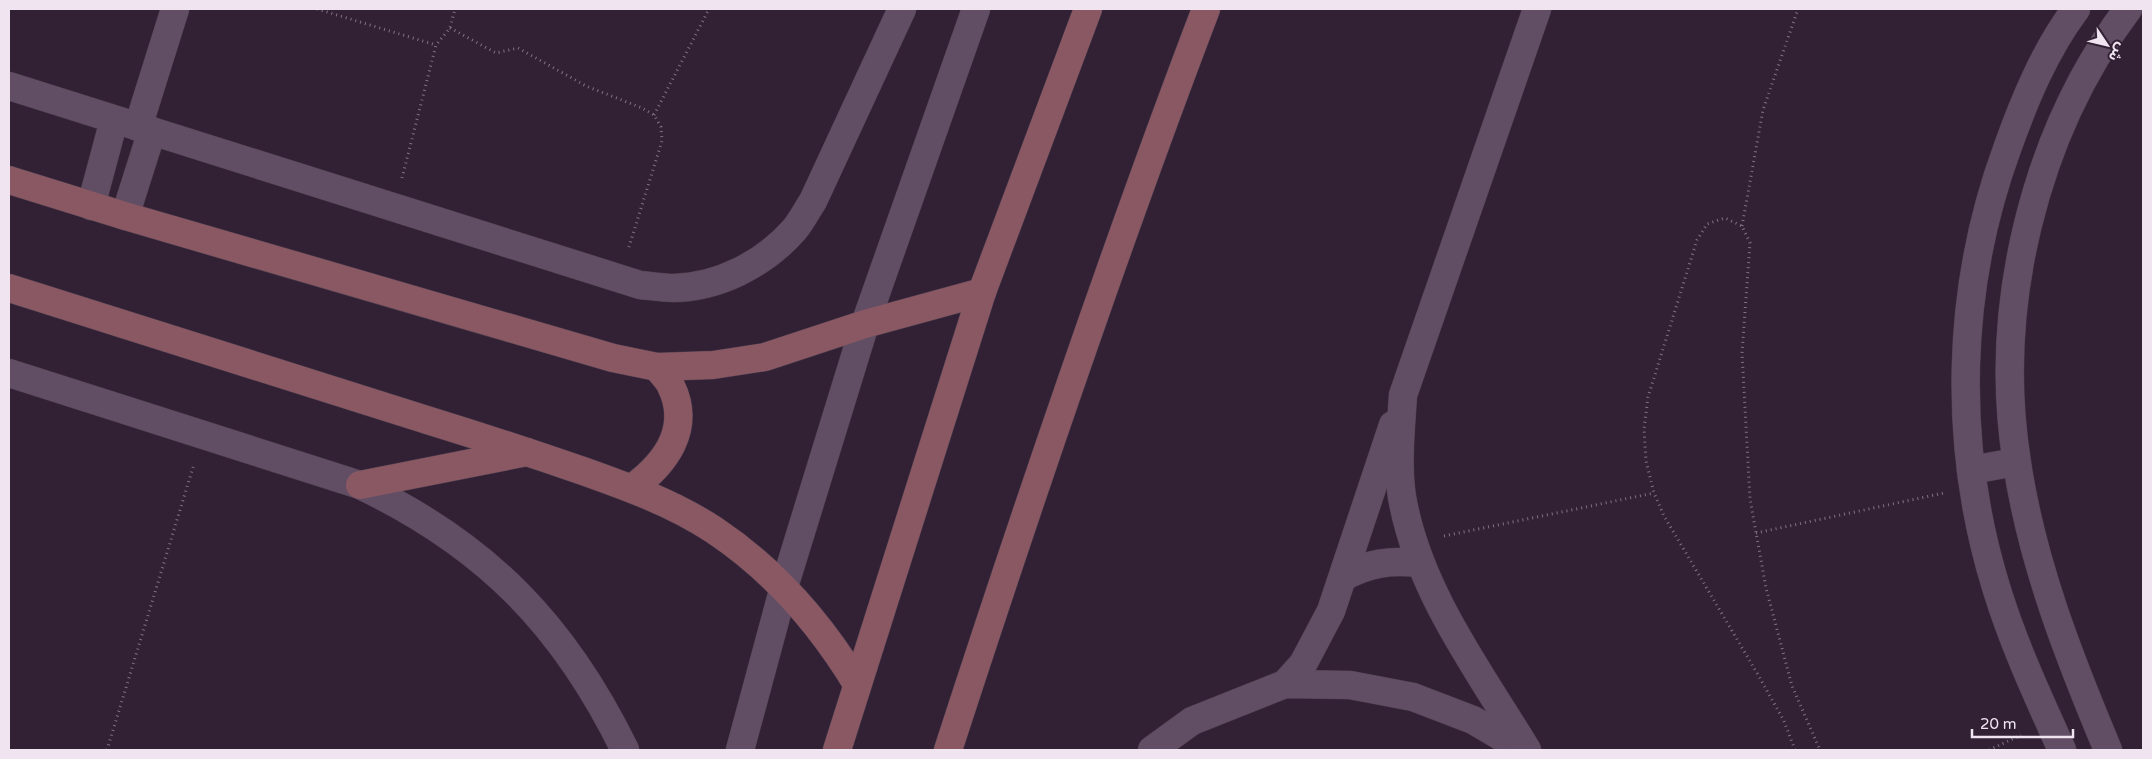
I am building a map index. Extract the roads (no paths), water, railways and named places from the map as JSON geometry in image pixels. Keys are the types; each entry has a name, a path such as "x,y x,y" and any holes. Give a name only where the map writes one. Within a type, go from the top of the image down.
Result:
{"street":[{"path":"91,206 135,126 175,9"},
{"path":"9,86 619,279 640,285 675,288 709,283 740,272 769,253 788,236 813,201 902,9"},
{"path":"740,750 784,587 865,324 976,9"},
{"path":"837,750 982,292 1088,9"},
{"path":"948,750 1021,526 1107,280 1206,9"},
{"path":"1285,684 1303,664 1331,610 1343,578 1403,395 1537,9"},
{"path":"2062,750 2010,629 1983,538 1972,479 1965,368 1971,285 1990,194 2022,106 2065,24 2076,9"},
{"path":"2108,750 2073,667 2051,603 2035,547 2016,462 2010,377 2016,286 2035,196 2067,111 2111,31 2128,9"},
{"path":"125,216 135,126"},
{"path":"9,180 91,206 604,356 657,367 713,365 765,358 865,324 982,292"},
{"path":"9,288 529,452 632,488 673,506 713,530 750,556 784,587 821,630 857,684"},
{"path":"632,488 652,473 668,455 676,433 678,409 671,386 657,367"},
{"path":"9,373 360,485 399,504 472,552 517,593 562,643 586,678 625,750"},
{"path":"1403,395 1400,446 1402,495 1416,553 1457,634 1525,750"},
{"path":"360,485 529,452"},
{"path":"1972,479 2016,462"},
{"path":"1343,578 1360,568 1416,553"},
{"path":"1152,750 1192,721 1285,684 1350,685 1413,697 1473,720 1525,750"}]}
